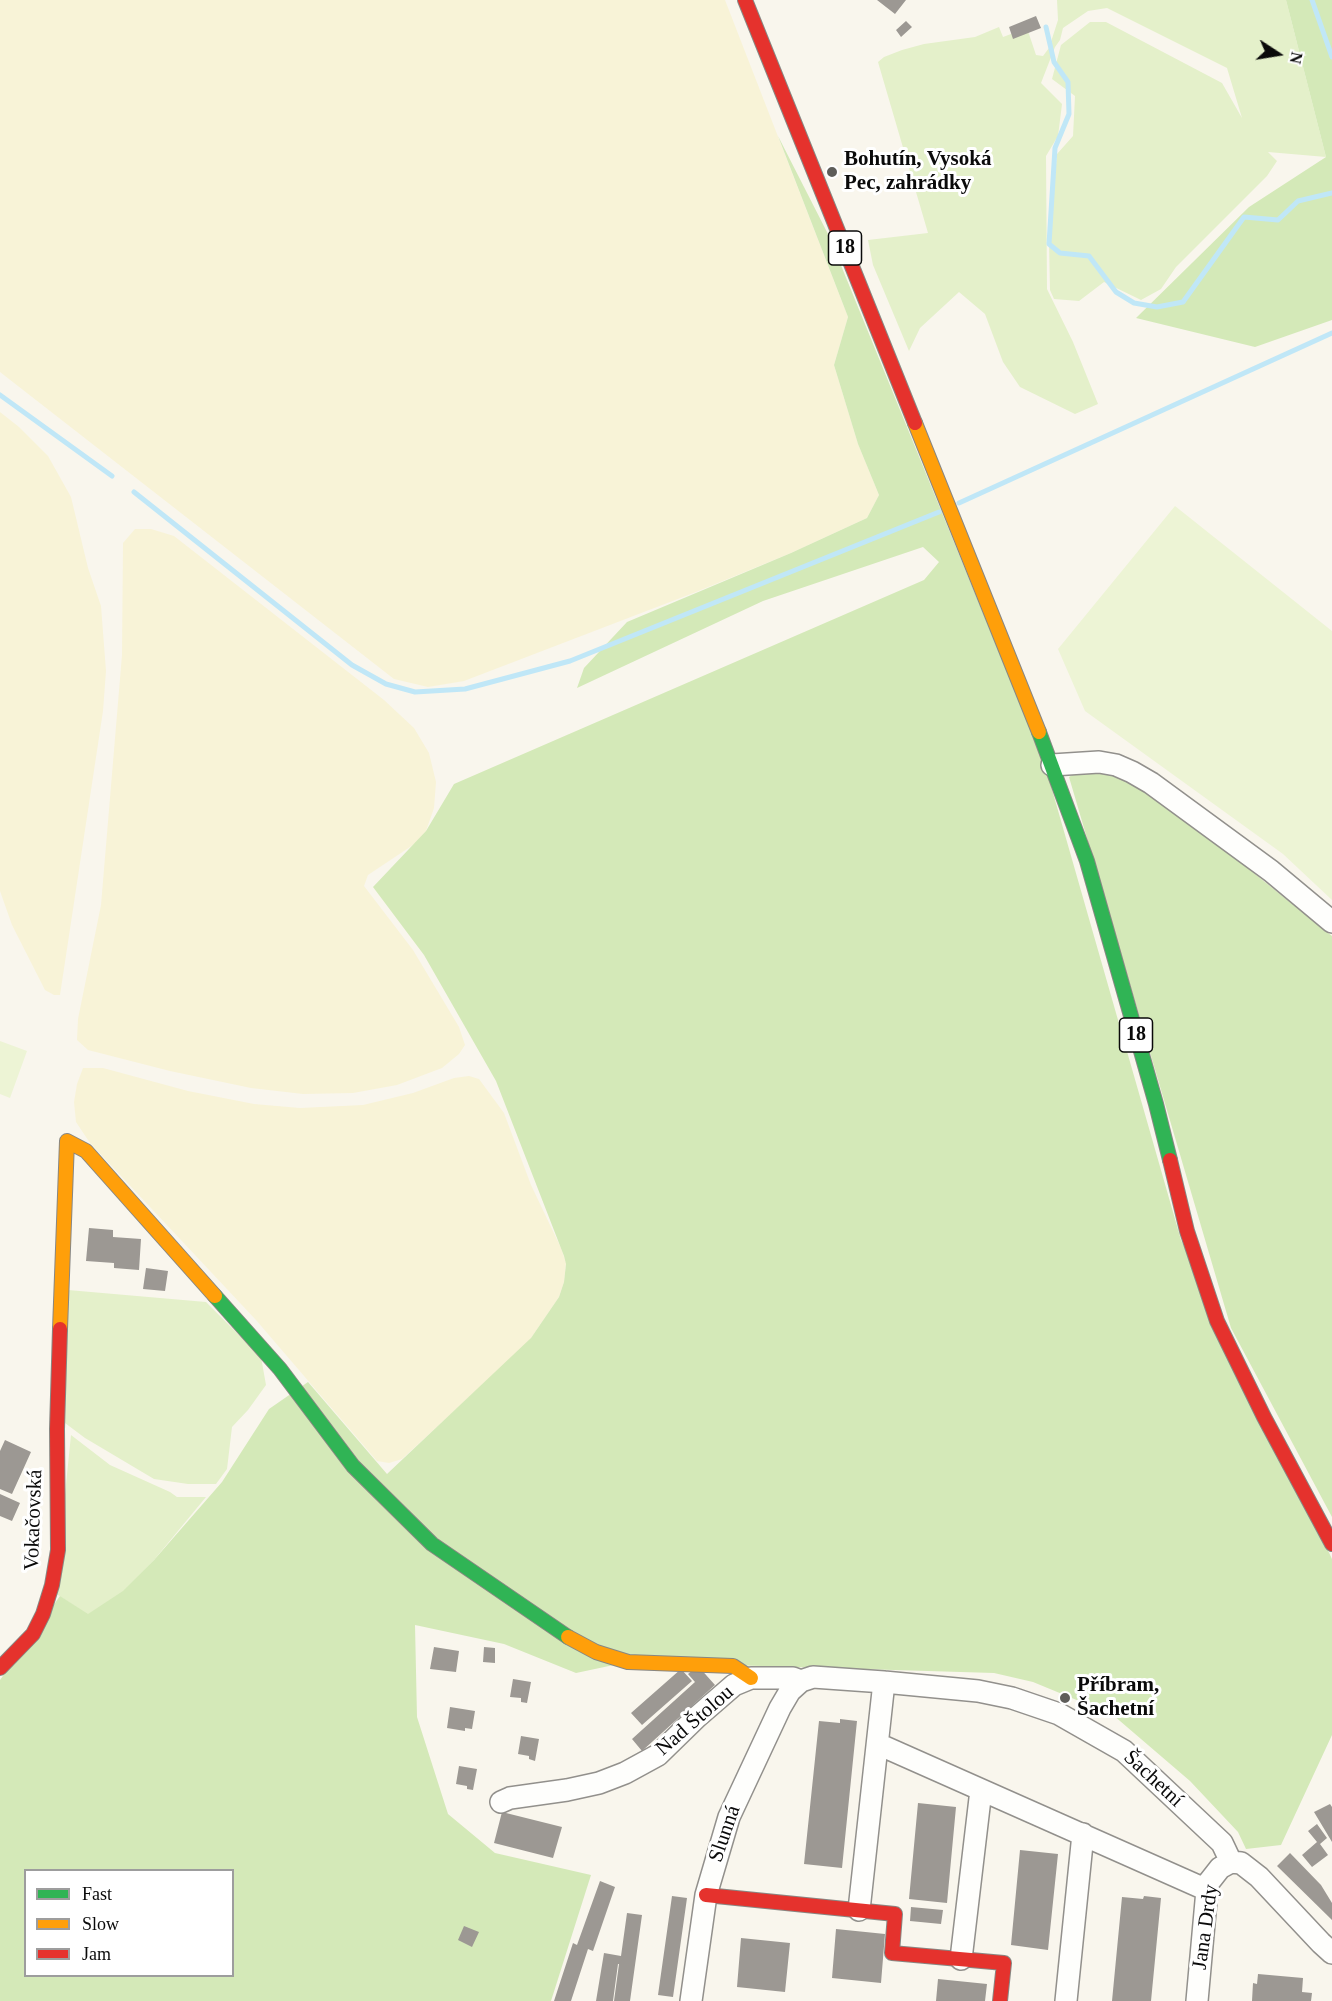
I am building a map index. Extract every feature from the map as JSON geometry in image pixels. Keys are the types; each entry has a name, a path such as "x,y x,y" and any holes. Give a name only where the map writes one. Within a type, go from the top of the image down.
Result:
{"street":[{"name":"18","path":"745,0 1053,765 1093,883 1153,1093 1187,1231 1217,1321 1264,1417 1332,1544"},
{"path":"1053,765 1099,762 1116,765 1132,772 1151,783 1271,871 1332,922"},
{"name":"Vokačovská","path":"0,1668 33,1634 43,1614 52,1586 58,1550 57,1429 67,1141 86,1151 280,1369 353,1466 432,1544 558,1632 596,1652 628,1662 733,1666 751,1678"},
{"name":"Šachetní","path":"751,1678 793,1678 801,1681 813,1677 978,1691 1012,1698 1059,1714 1124,1750 1222,1843 1231,1862"},
{"name":"Nad Štolou","path":"501,1802 510,1798 599,1783 625,1773 658,1755 734,1685 751,1678"},
{"name":"Slunná","path":"691,2001 706,1895 729,1817 780,1708 790,1691 801,1681"},
{"path":"859,1910 884,1682"},
{"path":"878,1744 1207,1890"},
{"path":"961,1959 981,1790"},
{"path":"1066,2001 1083,1834"},
{"path":"1231,1862 1241,1863 1259,1877 1332,1953"},
{"name":"Jana Drdy","path":"1197,2001 1207,1890 1209,1882 1220,1868 1231,1862"},
{"path":"706,1895 896,1914 892,1953 1004,1963 1000,2001"}],"shaded area":[{"path":"0,0 725,0 848,317 834,365 858,444 879,495 867,518 791,553 696,592 464,681 428,687 394,679 0,372"},
{"path":"0,412 48,456 71,497 88,568 101,606 106,671 103,711 60,995 54,995 45,990 12,925 0,891"},
{"path":"135,529 151,529 174,536 384,700 414,728 429,753 436,782 434,808 426,831 416,843 368,875 364,886 413,950 459,1027 465,1045 459,1054 442,1068 397,1085 353,1093 303,1094 251,1088 170,1071 88,1050 77,1040 78,1019 101,905 122,655 123,543"},
{"path":"83,1068 103,1068 188,1091 254,1104 300,1108 363,1105 413,1093 454,1078 469,1076 479,1079 504,1113 531,1185 561,1248 566,1263 564,1282 559,1297 527,1344 402,1459 389,1463 377,1461 256,1320 90,1143 76,1122 74,1102"}],"green space":[{"path":"1057,0 1286,0 1326,157 1268,152 1277,161 1267,176 1176,267 1161,289 1141,300 1104,282 1079,301 1054,299 1050,290 1049,241 1057,154 1073,136 1075,96 1052,79 1061,45 1090,22 1106,22 1222,83 1242,118 1227,68 1107,8 1088,11 1063,28 1041,83 1062,104 1058,136 1046,156 1047,289 1073,342 1098,404 1075,414 1020,387 1003,362 985,314 959,292 920,328 909,351 873,265 868,240 928,233 878,62 902,50 924,44 975,37 999,27 1003,37 1027,28 1036,55 1043,56 1049,48 1058,20"},
{"path":"1286,0 1332,0 1332,320 1255,347 1136,318 1249,207 1326,157"},
{"path":"778,136 829,236 1045,765 1181,1240 1332,1559 1332,1735 1281,1845 1246,1849 1238,1832 1190,1781 1113,1715 1033,1682 994,1673 628,1662 576,1673 504,1644 415,1625 417,1717 448,1814 495,1853 591,1875 551,2001 0,2001 0,1680 60,1596 88,1614 123,1591 154,1560 222,1482 269,1409 308,1382 387,1474 531,1338 559,1297 564,1282 566,1264 564,1256 496,1081 424,955 373,887 426,831 454,784 924,580 939,562 923,547 763,601 577,688 584,668 627,622 791,553 867,518 879,495 858,444 834,365 848,317"},
{"path":"1175,506 1332,631 1332,900 1283,854 1085,711 1058,649"},
{"path":"1084,767 1118,770 1147,787 1332,936 1332,1517 1231,1328 1069,777"},
{"path":"0,1041 27,1051 10,1098 0,1094"},
{"path":"68,1290 206,1302 261,1357 266,1385 232,1427 227,1469 216,1484 188,1484 154,1479 85,1438 65,1423"},
{"path":"71,1435 110,1465 177,1497 206,1497 154,1560 121,1594 88,1615 55,1593"}],"building":[{"path":"877,0 906,0 895,14"},
{"path":"1036,16 1041,28 1013,39 1009,27"},
{"path":"906,21 912,27 901,37 896,30"},
{"path":"89,1228 113,1230 113,1237 141,1239 139,1270 114,1268 114,1263 86,1261"},
{"path":"146,1268 168,1271 165,1291 143,1289"},
{"path":"5,1440 31,1452 12,1494 0,1489 0,1451"},
{"path":"0,1494 20,1503 12,1521 0,1516"},
{"path":"434,1647 459,1651 456,1672 430,1669"},
{"path":"484,1647 495,1648 495,1663 483,1662"},
{"path":"698,1666 715,1685 642,1751 632,1739 695,1682 688,1674"},
{"path":"681,1669 692,1681 642,1725 631,1713"},
{"path":"513,1679 531,1682 527,1703 521,1702 521,1698 510,1697"},
{"path":"450,1707 475,1711 472,1729 465,1728 465,1731 447,1728"},
{"path":"840,1719 857,1721 842,1868 804,1864 819,1721 840,1723"},
{"path":"521,1736 539,1739 535,1761 529,1759 529,1756 518,1754"},
{"path":"459,1766 477,1769 473,1790 456,1784"},
{"path":"918,1803 956,1807 947,1903 909,1899"},
{"path":"1330,1804 1332,1807 1332,1842 1314,1812"},
{"path":"502,1812 562,1827 553,1858 494,1843"},
{"path":"1317,1824 1327,1838 1320,1844 1328,1855 1312,1867 1302,1855 1317,1842 1308,1831"},
{"path":"1020,1850 1058,1854 1048,1950 1011,1945"},
{"path":"1290,1853 1321,1885 1332,1903 1332,1920 1277,1866"},
{"path":"600,1881 615,1887 593,1951 588,1949 571,2001 554,2001 573,1943 577,1945"},
{"path":"672,1896 687,1898 673,1997 658,1995"},
{"path":"1144,1896 1161,1898 1151,2001 1112,2001 1122,1897 1143,1899"},
{"path":"911,1907 943,1910 941,1924 910,1921"},
{"path":"627,1913 642,1915 630,2001 614,2001 618,1964 613,2001 596,2001 604,1953 621,1956"},
{"path":"464,1926 479,1932 472,1947 458,1940"},
{"path":"836,1929 885,1934 881,1983 832,1978"},
{"path":"741,1938 790,1943 785,1992 737,1987"},
{"path":"1258,1974 1303,1978 1302,1992 1312,1993 1311,2001 1252,2001 1253,1983 1257,1984"},
{"path":"938,1979 987,1984 985,2001 936,2001"}],"waterway":[{"path":"1312,0 1332,57"},
{"path":"1046,27 1054,62 1068,82 1069,114 1055,148 1049,244 1060,253 1089,256 1116,292 1134,303 1157,307 1183,302 1244,217 1278,220 1298,201 1332,193"},
{"path":"959,503 1332,333"},
{"path":"0,395 112,476"},
{"path":"134,492 352,665 386,684 415,692 465,689 570,661 939,512"}],"traffic: fast":[{"path":"1039,732 1087,861 1170,1160"},
{"path":"215,1296 280,1369 353,1466 432,1544 568,1637"}],"traffic: slow":[{"path":"915,423 1039,732"},
{"path":"60,1329 67,1141 86,1151 215,1296"},
{"path":"568,1637 596,1652 628,1662 733,1666 751,1678"}],"traffic: jam":[{"path":"745,0 915,423"},
{"path":"1170,1160 1187,1231 1217,1321 1264,1417 1332,1544"},
{"path":"0,1668 33,1634 43,1614 52,1585 58,1550 57,1429 60,1329"},
{"path":"706,1895 895,1914 892,1953 1004,1963 1000,2001"}],"place":[{"name":"Bohutín, Vysoká Pec, zahrádky","path":"832,172"},
{"name":"Příbram, Šachetní","path":"1065,1698"}]}
